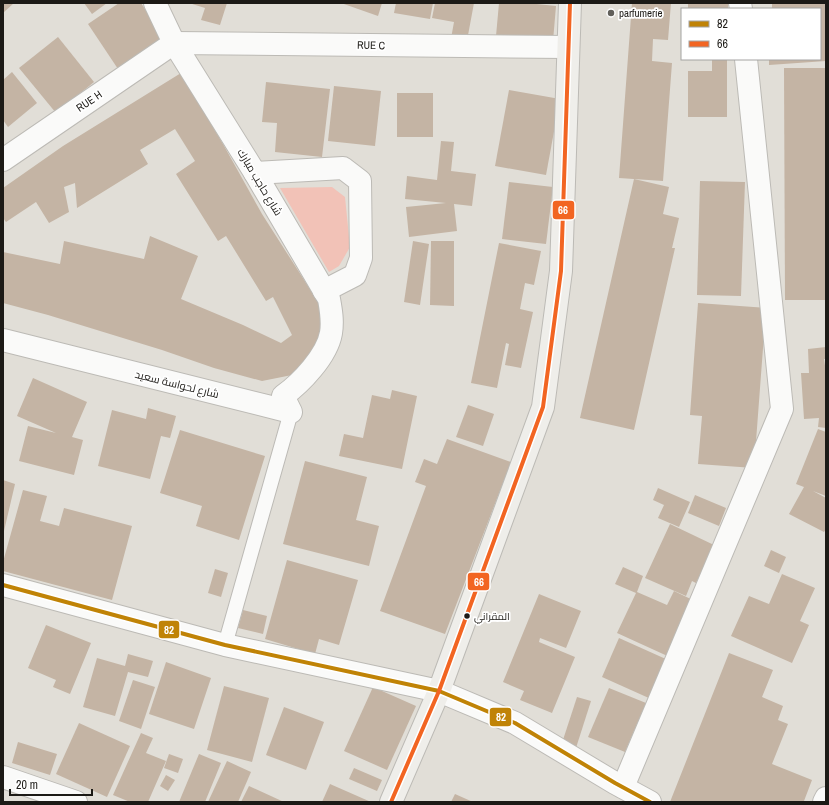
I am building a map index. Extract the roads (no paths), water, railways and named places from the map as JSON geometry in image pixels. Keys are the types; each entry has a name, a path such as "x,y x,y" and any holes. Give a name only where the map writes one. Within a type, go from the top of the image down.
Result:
{"main road":[{"path":"390,802 439,691 543,407 561,271 570,3"}],"street":[{"name":"شارع حاجب مبارك","path":"155,3 174,43 255,173 329,299 332,318 331,334 323,352 314,366 296,387 283,396 291,412"},
{"name":"RUE C","path":"174,43 568,47"},
{"name":"RUE H","path":"3,160 174,43"},
{"path":"623,787 782,409 746,60"},
{"path":"255,173 343,168 360,181 361,258 355,275 324,290"},
{"name":"شارع لحواسة سعيد","path":"3,340 291,412"},
{"path":"3,585 225,645 439,691 515,723 650,802"},
{"path":"3,777 76,802"},
{"path":"824,802 826,798"}],"lane":[{"path":"225,645 291,412"}],"place":[{"name":"parfumerie","path":"611,13"},
{"name":"المقراني","path":"467,616"}]}
